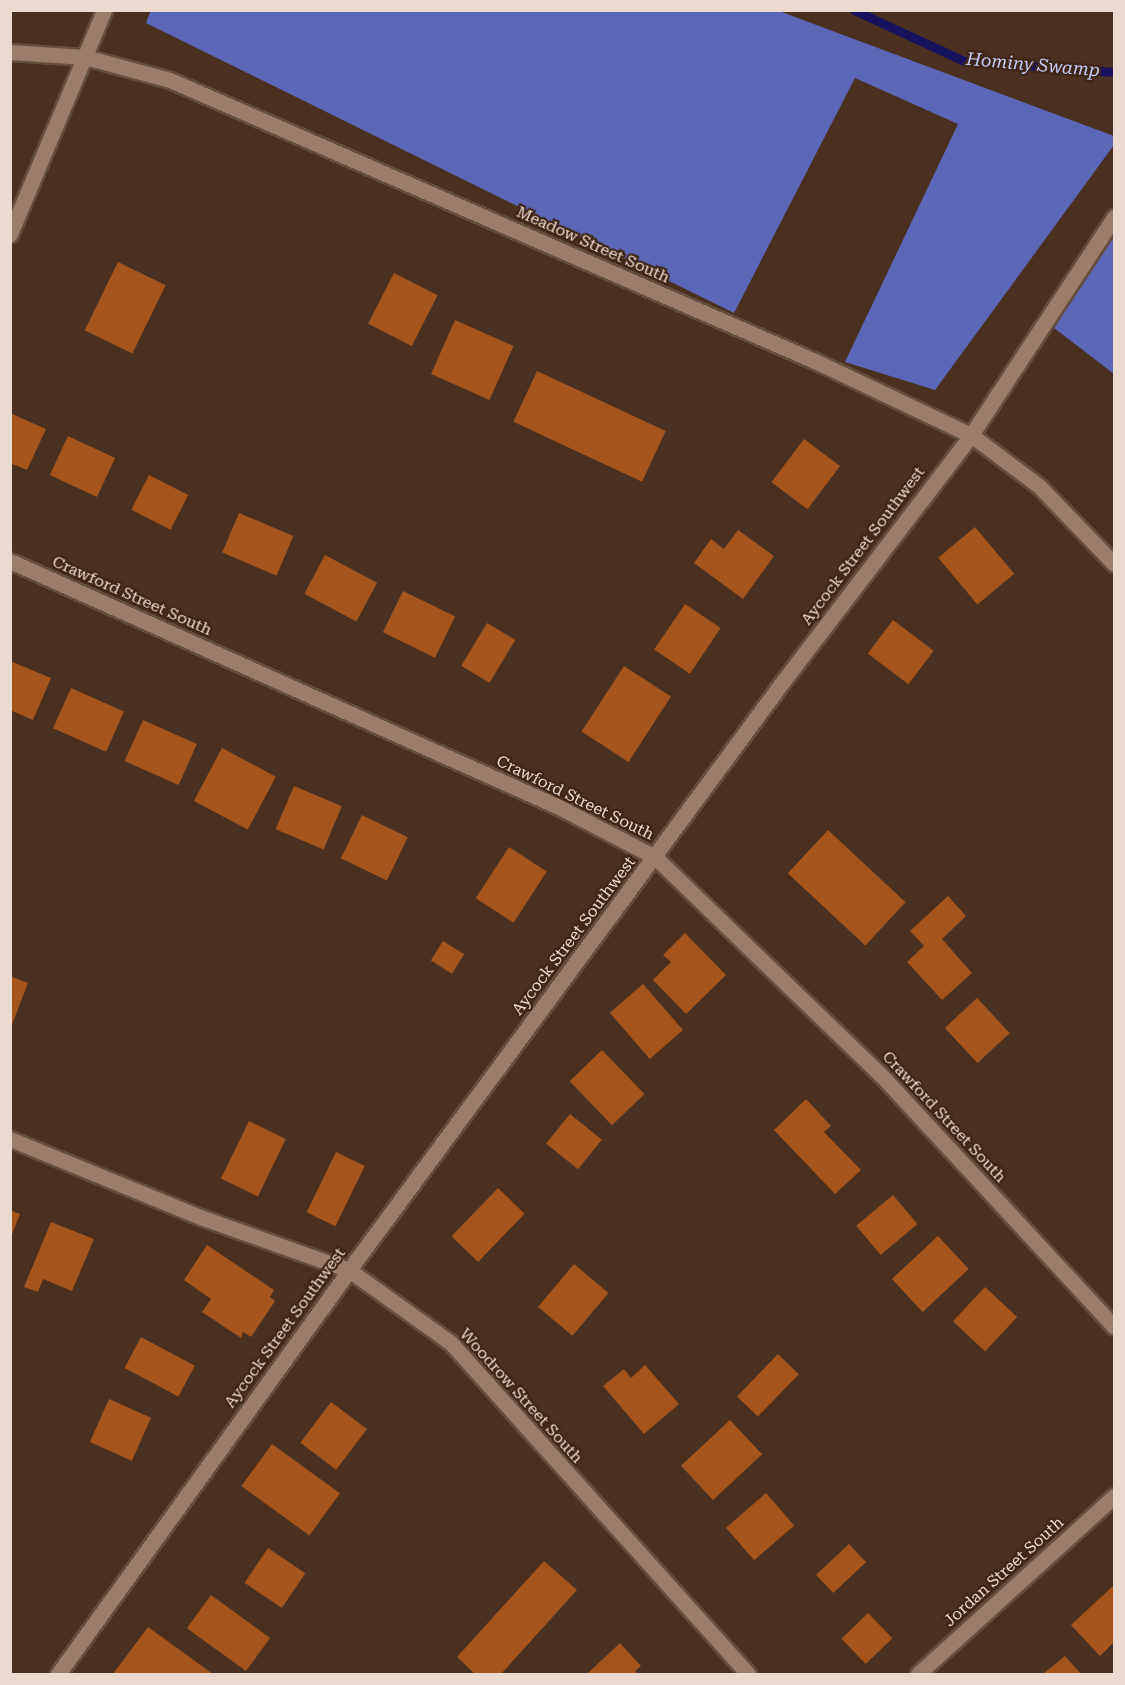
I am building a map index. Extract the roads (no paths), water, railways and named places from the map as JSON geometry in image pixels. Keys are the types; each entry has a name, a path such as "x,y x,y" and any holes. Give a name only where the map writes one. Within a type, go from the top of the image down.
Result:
{"street":[{"path":"10,234 104,10"},
{"name":"Meadow Street South","path":"10,52 85,57 170,80 817,362 971,435 1039,486 1114,564"},
{"name":"Aycock Street Southwest","path":"58,1674 349,1270 783,680 971,435 1114,217"},
{"name":"Crawford Street South","path":"10,561 559,807 655,857 880,1075 1114,1327"},
{"name":"Woodrow Street South","path":"10,1139 203,1218 349,1270 452,1343 748,1674"},
{"name":"Jordan Street South","path":"918,1674 1114,1496"}],"waterway":[{"name":"Hominy Swamp","path":"854,10 964,61 1114,72"}]}
